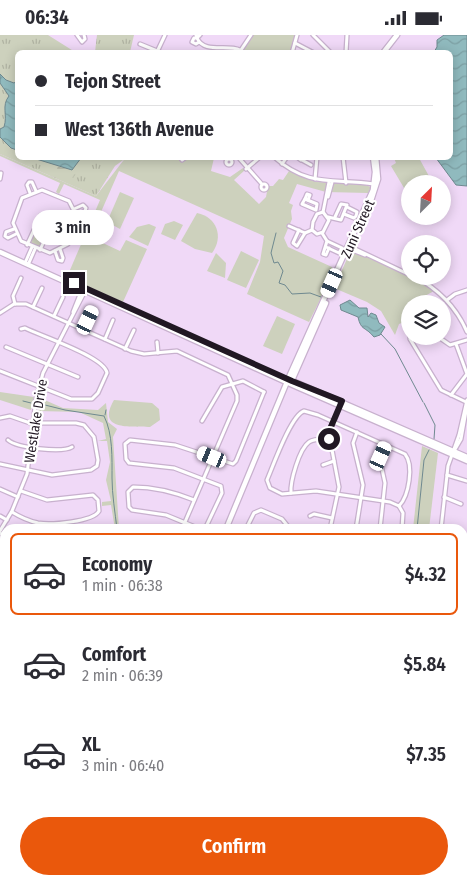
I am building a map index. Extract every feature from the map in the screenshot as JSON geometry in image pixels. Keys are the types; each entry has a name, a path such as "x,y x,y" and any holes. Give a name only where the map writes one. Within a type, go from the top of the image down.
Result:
{"main road":[{"path":"384,50 395,35"},
{"name":"Zuni Street","path":"228,524 376,184 373,160"},
{"path":"0,251 289,382 453,453 467,461"},
{"path":"453,453 467,457"}],"street":[{"path":"77,35 80,41 84,41 84,35"},
{"path":"158,50 165,35"},
{"path":"241,50 251,35"},
{"path":"293,50 297,35"},
{"path":"313,35 323,43"},
{"path":"318,35 329,50"},
{"path":"346,50 348,35"},
{"path":"198,37 212,47 232,47 238,50"},
{"path":"295,43 308,50"},
{"path":"140,44 155,50"},
{"path":"238,160 260,183"},
{"path":"246,169 256,160"},
{"path":"277,160 282,164 315,179 331,182 376,184"},
{"path":"282,164 285,160"},
{"path":"304,160 311,165"},
{"path":"315,179 317,160"},
{"path":"342,160 346,183"},
{"path":"0,179 1,173"},
{"path":"30,193 27,185 29,182 32,183 36,191"},
{"path":"323,212 331,182"},
{"path":"47,191 67,199 74,209 77,215 77,224 69,242 60,249 47,253 40,251 21,241 16,234 13,220 21,201 30,193 47,191"},
{"path":"307,199 318,205 316,210 302,204 307,199"},
{"path":"335,217 341,204 356,212 356,216 354,218 344,214"},
{"path":"74,209 83,205 86,207 85,211 77,215"},
{"path":"323,212 328,217 335,217 341,220 347,207"},
{"path":"312,230 315,217 318,213 323,212"},
{"path":"27,245 40,215 52,218 53,221 40,251"},
{"path":"322,233 328,217"},
{"path":"289,226 305,233"},
{"path":"14,229 6,232 5,236 8,238 16,234"},
{"path":"299,230 293,243 298,246 305,233 312,230"},
{"path":"312,230 317,234 322,233"},
{"path":"322,233 327,241 327,247 339,253 342,248 327,241"},
{"path":"27,263 34,248"},
{"path":"349,248 401,271"},
{"path":"54,251 58,260 61,261 64,258 60,249"},
{"path":"15,304 13,296 21,278"},
{"path":"429,285 441,295"},
{"path":"33,307 42,288"},
{"name":"Westlake Drive","path":"5,524 12,512 28,470 39,385 47,364 84,289"},
{"path":"451,297 454,294 467,290"},
{"path":"54,316 63,297"},
{"path":"0,313 15,304 24,303 140,354 180,352 226,373 232,383 237,399 185,522"},
{"path":"451,307 467,332"},
{"path":"84,329 92,311"},
{"path":"104,339 113,320"},
{"path":"0,371 76,400 92,399 100,389 107,373 105,367 90,356 26,328 21,329"},
{"path":"126,349 134,330"},
{"path":"451,344 467,340"},
{"path":"156,341 158,353"},
{"path":"451,395 467,374 456,344"},
{"path":"414,345 436,385 441,390 467,402"},
{"path":"6,347 78,377"},
{"path":"202,421 206,417 219,389 242,381 265,391 233,465 166,443 141,440 125,441 126,462 174,468 204,478 223,488 207,524"},
{"path":"453,453 461,439 466,422 467,402"},
{"path":"441,524 447,475 467,402"},
{"path":"331,524 339,494 339,482 329,439 333,421 341,403"},
{"path":"301,412 314,413 403,453 408,458 410,464 406,497 400,506 383,501 316,491 280,493 268,485 268,478 287,434 301,412"},
{"path":"0,418 14,417 33,423 76,423 86,426 94,437 98,462 91,470 56,475 0,464"},
{"path":"357,432 353,443 363,483 357,524"},
{"path":"292,493 291,479 308,443 313,440 329,439"},
{"path":"8,440 14,444 31,447 65,449 72,447"},
{"path":"381,524 385,483 380,460 386,445"},
{"path":"322,465 334,461"},
{"path":"447,475 467,481"},
{"path":"189,524 166,515 130,510 129,488 154,488 194,500"},
{"path":"0,489 18,497"},
{"path":"12,512 32,521 52,524 92,518 100,511 98,500 94,495 47,500 21,491"},
{"path":"444,497 461,504"},
{"path":"400,506 403,513 402,524"},
{"path":"248,524 252,516 258,510 263,510 282,519 286,524"},
{"path":"310,515 314,514 332,518"},
{"path":"0,516 7,520"}],"green space":[{"path":"0,35 48,35 72,50 15,50 15,160 123,160 115,166 96,196 0,154"},
{"path":"97,35 134,35 130,50 95,50"},
{"path":"253,35 296,35 292,50 242,50"},
{"path":"0,154 96,196 124,160 180,160 182,162 185,160 214,160 211,171 230,177 243,168 245,170 234,180 259,204 266,197 268,186 273,186 279,179 283,180 289,171 317,182 362,184 371,187 368,193 326,192 297,184 289,203 293,205 291,211 292,219 284,238 288,247 332,267 334,272 309,322 247,294 260,262 264,236 119,171 90,237 120,251 126,240 147,249 123,302 67,277 100,200 64,184 59,194 56,192 60,183 0,156"},
{"path":"80,160 85,160 73,178 60,176 44,168 47,164 72,170"},
{"path":"395,160 420,160 428,175 401,175 401,183 391,166 396,163"},
{"path":"120,192 134,198 120,229 107,222"},
{"path":"197,213 204,215 214,223 218,234 218,241 212,253 195,249 181,241"},
{"path":"42,217 50,221 39,248 30,244"},
{"path":"174,221 183,225 175,240 161,234 165,224"},
{"path":"149,224 156,227 148,246 129,237 137,227"},
{"path":"241,251 259,260 246,288 227,280"},
{"path":"350,252 368,257 401,272 401,285 425,285 434,291 427,295 401,295 401,323 395,335 381,311 367,302 334,288"},
{"path":"216,253 226,263 225,278 207,271"},
{"path":"277,316 295,324 282,354 263,346"},
{"path":"0,392 34,397 31,410 0,400"},
{"path":"40,398 63,408 98,410 106,403 108,422 117,429 113,437 119,524 114,524 111,505 102,506 102,502 111,501 106,480 110,462 107,441 98,441 106,439 103,423 79,412 38,411"},
{"path":"114,400 152,403 159,409 160,420 150,427 118,425 112,422 109,417"},
{"path":"422,446 438,453 430,524 414,524"}],"water":[{"path":"444,35 467,35 467,186 456,185 451,175 449,175 437,160 453,160 453,50 435,50 437,40"},
{"path":"0,74 6,80 15,82 15,149 11,148 0,137 0,129 4,127 5,123 5,103 9,96 0,83"},
{"path":"40,160 80,160 72,170"},
{"path":"350,300 359,308 367,308 368,317 371,313 376,315 379,323 385,327 380,335 374,337 362,327 358,317 341,310 340,305"}],"waterway":[{"path":"276,233 271,253 274,263 278,262 283,271 279,283 285,285 292,294 310,293 321,297"},
{"path":"381,334 395,349 423,402"},
{"path":"23,401 31,403"},
{"path":"424,403 435,425 434,439"},
{"path":"41,404 104,416 112,454 112,490 116,524"},
{"path":"105,415 106,410"},
{"path":"418,524 424,460 429,450"}],"route":[{"path":"74,283 305,387 342,401 330,429 329,439"}]}
